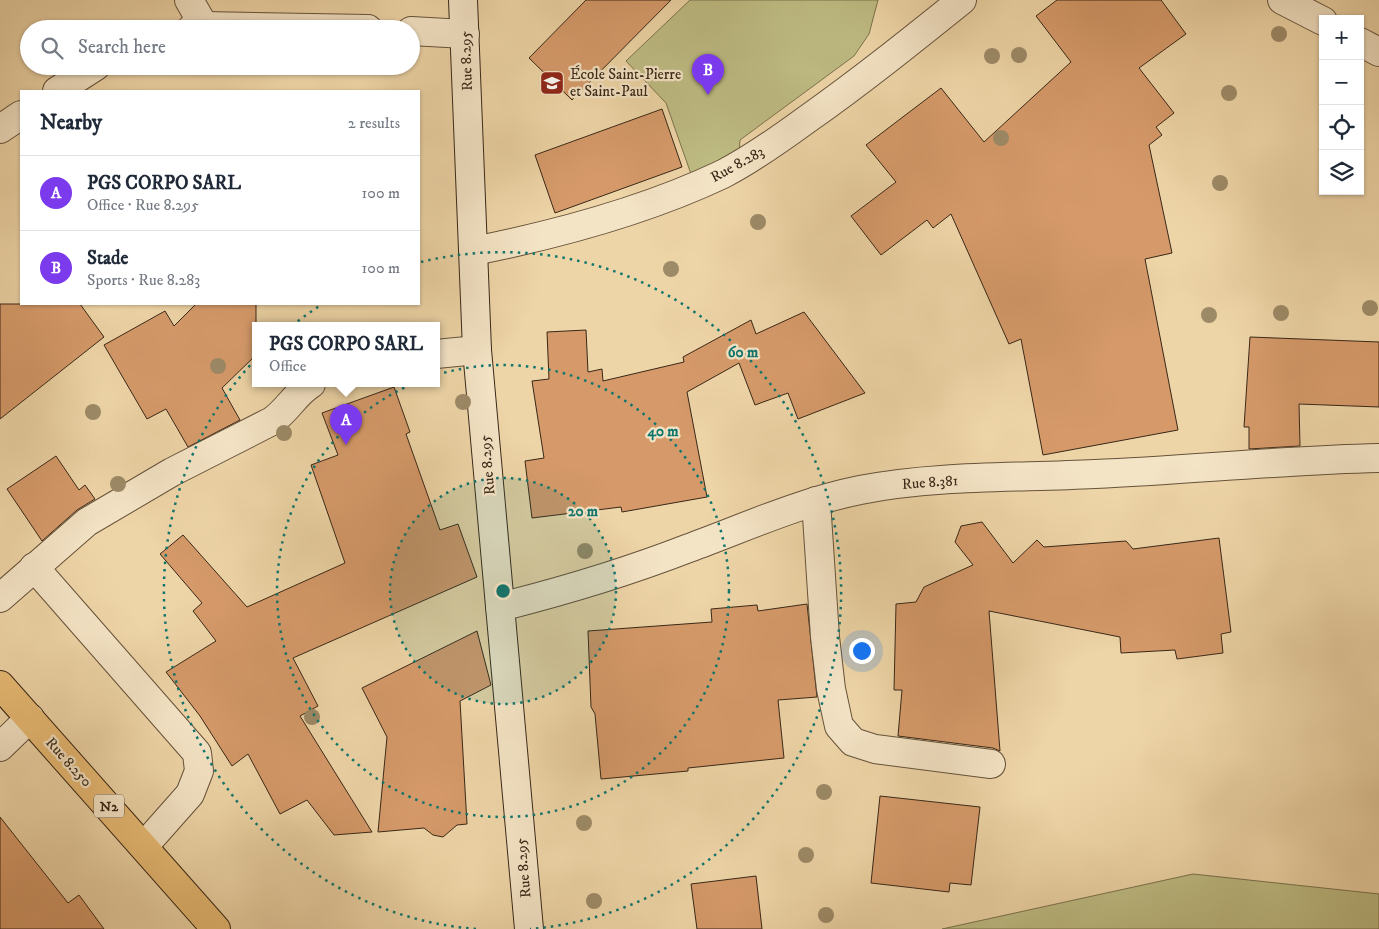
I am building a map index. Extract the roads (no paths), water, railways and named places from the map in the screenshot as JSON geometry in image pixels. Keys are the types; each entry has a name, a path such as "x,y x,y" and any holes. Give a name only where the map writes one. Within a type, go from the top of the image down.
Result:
{"highway":[{"name":"Rue 8.250","path":"0,685 216,929"}],"street":[{"path":"189,0 195,20"},
{"name":"Rue 8.295","path":"463,0 477,350 529,929"},
{"name":"Rue 8.283","path":"474,251 530,240 656,203 724,173 777,140 862,80 962,0"},
{"path":"1282,0 1319,19"},
{"path":"420,32 465,34"},
{"path":"1364,44 1379,52"},
{"path":"59,90 82,75"},
{"path":"0,129 20,116"},
{"path":"440,354 477,350"},
{"path":"0,598 88,522 136,491 284,413 300,392 307,387"},
{"name":"Rue 8.381","path":"500,607 565,591 625,572 770,516 816,501 906,482 1181,470 1317,460 1379,458"},
{"path":"816,501 825,637 831,689 839,726 853,742 875,749 990,764"},
{"path":"34,567 197,753 199,770 190,794 144,846"},
{"path":"0,747 30,718"}],"place":[{"name":"École Saint-Pierre et Saint-Paul","path":"552,83"},
{"name":"Stade","path":"708,95"},
{"name":"PGS CORPO SARL","path":"346,445"}]}
